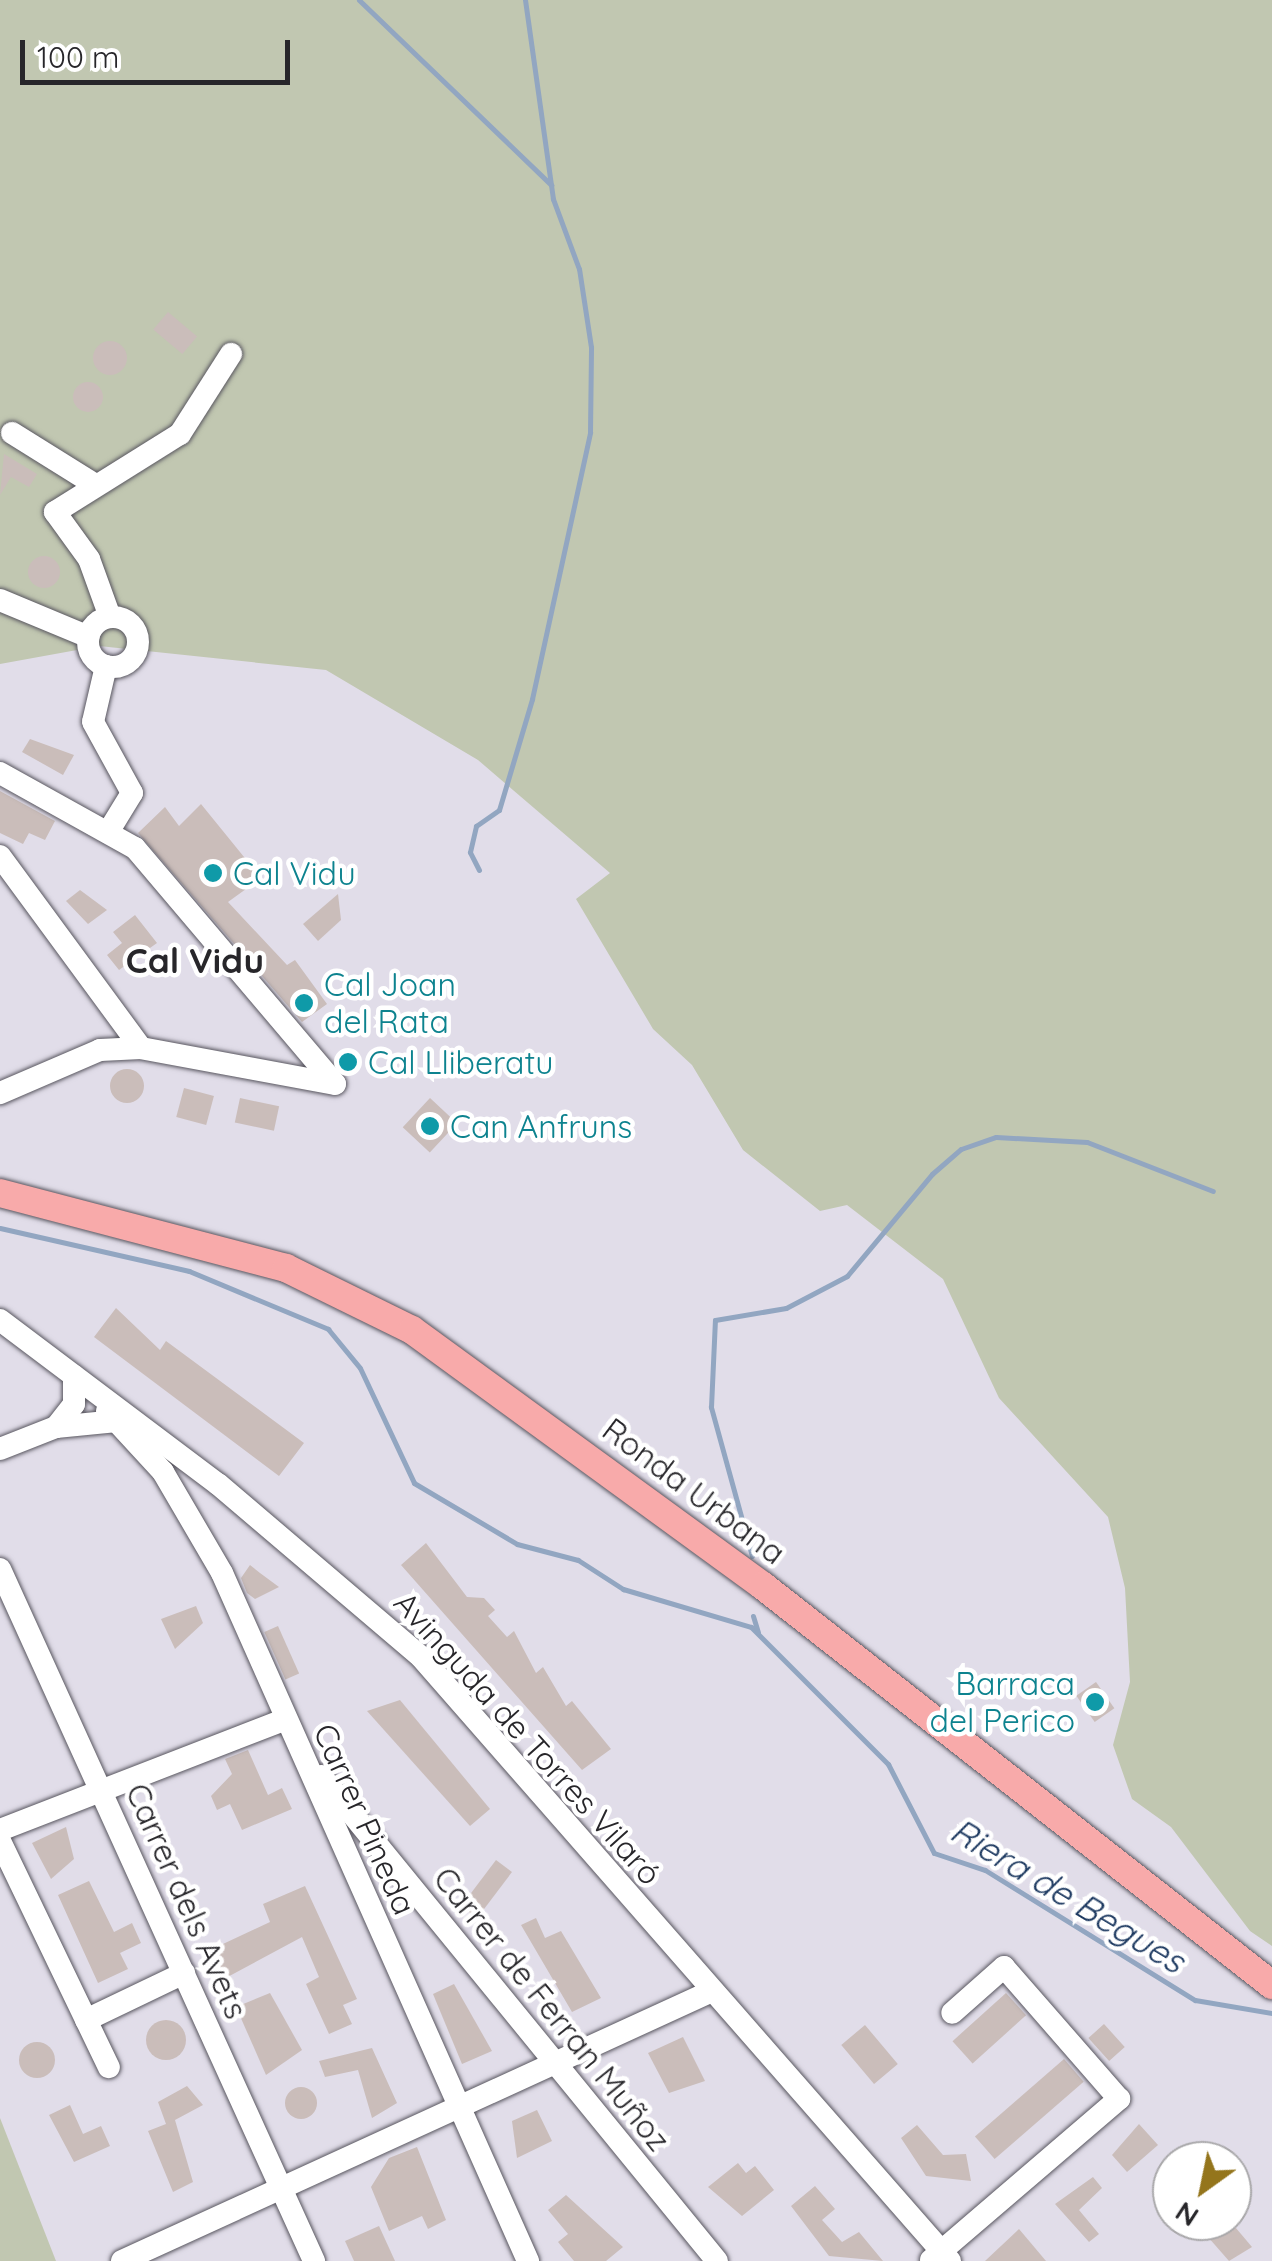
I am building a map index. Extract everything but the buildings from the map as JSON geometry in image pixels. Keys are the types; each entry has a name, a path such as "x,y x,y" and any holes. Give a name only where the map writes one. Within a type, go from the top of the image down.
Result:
{"main road":[{"name":"Ronda Urbana","path":"0,1193 286,1268 412,1330 747,1574 1263,1978"}],"street":[{"path":"110,617 89,559 55,518 63,500 180,434 231,354"},
{"path":"12,433 94,484"},
{"path":"0,600 88,637 106,666 93,722 132,793 110,829"},
{"path":"88,637 110,617"},
{"path":"106,666 128,663 138,646 127,621 110,617"},
{"path":"0,772 110,829 335,1084 141,1048 100,1050 0,1094"},
{"path":"0,856 141,1048"},
{"name":"Avinguda de Torres Vilaró","path":"0,1320 331,1574 421,1658 940,2258"},
{"path":"56,1427 74,1404 74,1376"},
{"name":"Carrer Pineda","path":"74,1376 117,1421 184,1504 300,1750 528,2261"},
{"path":"0,1449 56,1427 117,1421"},
{"name":"Carrer dels Avets","path":"0,1569 314,2261"},
{"path":"0,1830 99,1786 284,1720"},
{"name":"Carrer de Ferran Muñoz","path":"300,1750 552,2064 717,2261"},
{"path":"0,1840 109,2068"},
{"path":"940,2258 1119,2099 1004,1967 952,2013"},
{"path":"86,2020 184,1973"},
{"path":"122,2261 710,1992"}],"green space":[{"path":"0,0 1272,0 1272,1946 1250,1931 1171,1827 1132,1799 1113,1745 1130,1682 1125,1588 1108,1517 999,1398 943,1279 847,1205 820,1211 743,1150 692,1065 653,1029 576,899 610,873 478,760 326,670 99,646 0,664"},
{"path":"0,2118 56,2261 0,2261"}],"waterway":[{"path":"359,0 551,185"},
{"path":"479,870 470,852 476,826 499,810 532,699 590,432 591,347 579,269 553,199 525,0"},
{"path":"752,1556 711,1407 715,1320 786,1308 847,1276 932,1174 961,1149 996,1137 1087,1142 1213,1191"},
{"name":"Riera de Begues","path":"0,1228 189,1271 328,1329 360,1368 414,1483 517,1544 578,1560 623,1589 751,1627 888,1764 934,1853 985,1870 1195,2000 1272,2013"},
{"path":"753,1616 758,1632"}],"place":[{"name":"Cal Vidu","path":"213,873"},
{"name":"Cal Joan del Rata","path":"304,1003"},
{"name":"Cal Lliberatu","path":"348,1062"},
{"name":"Can Anfruns","path":"430,1126"},
{"name":"Barraca del Perico","path":"1095,1702"}],"district":[{"name":"Cal Vidu","path":"195,960"}]}
